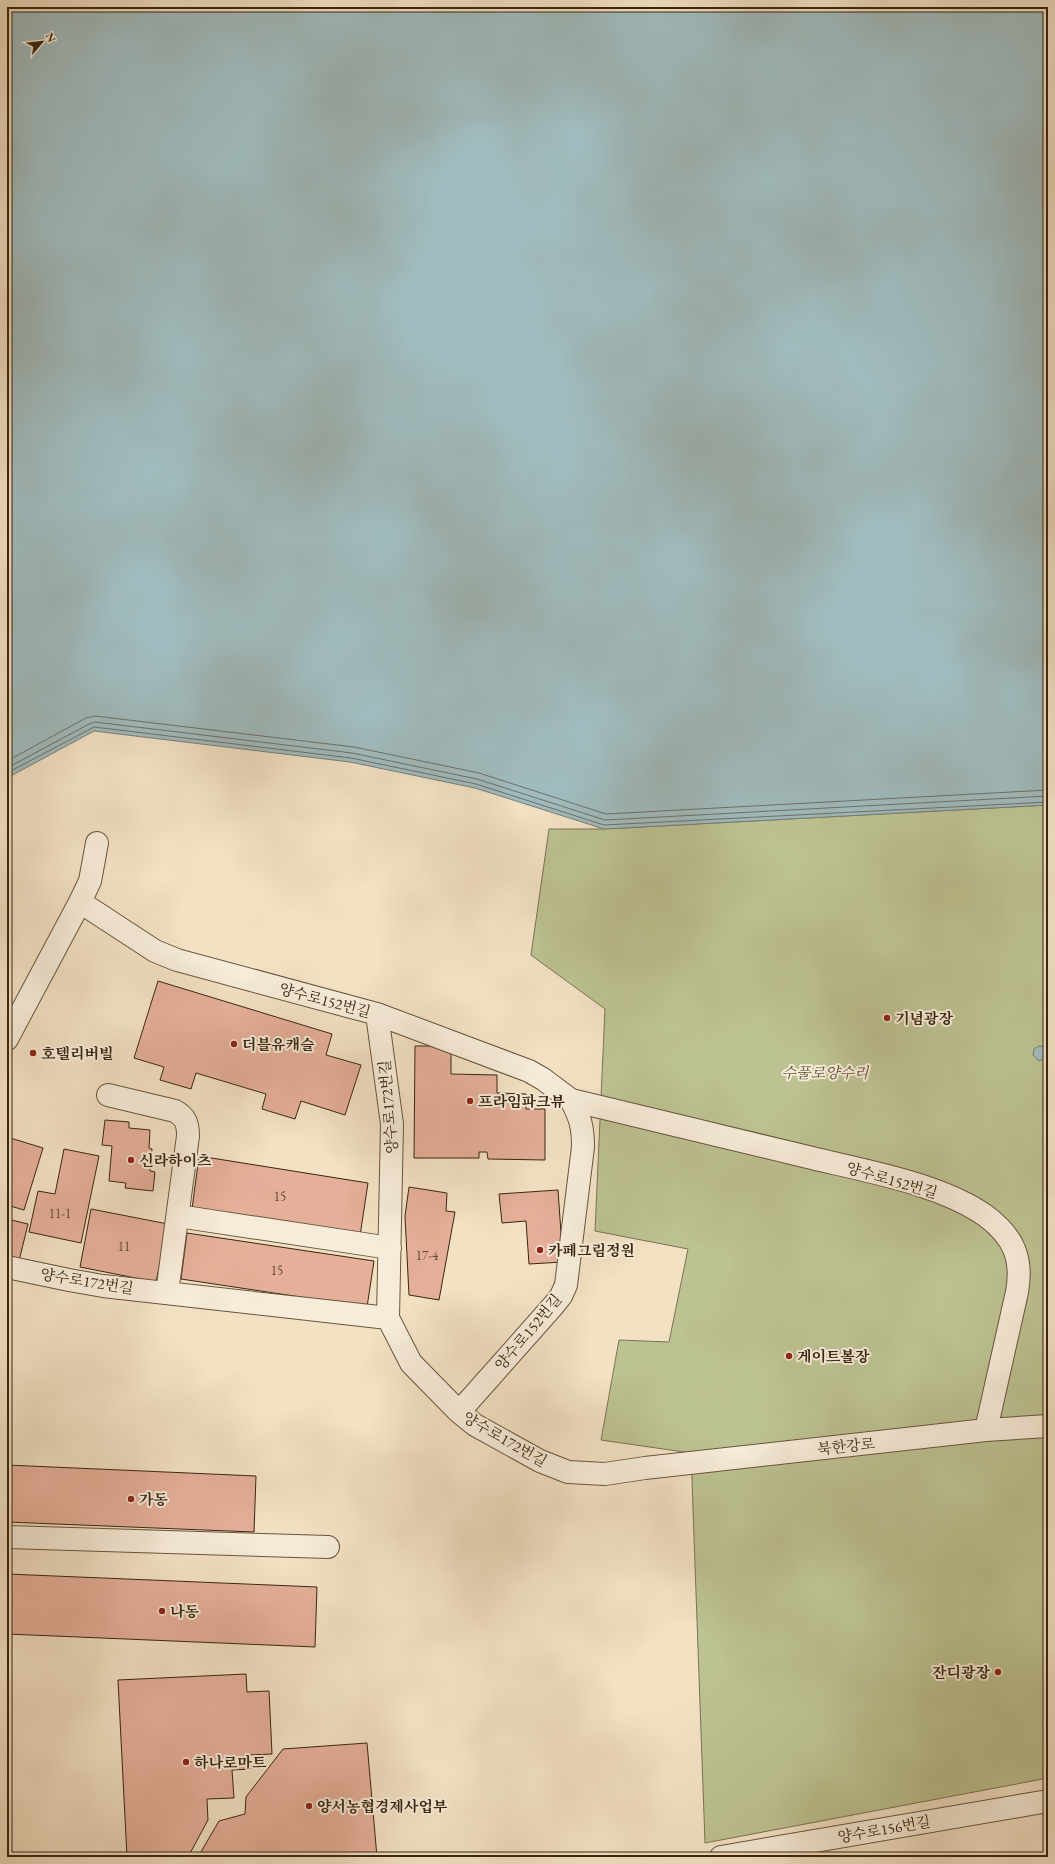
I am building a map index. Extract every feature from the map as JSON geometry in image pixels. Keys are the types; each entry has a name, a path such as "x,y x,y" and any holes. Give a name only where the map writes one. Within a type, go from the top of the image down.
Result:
{"street":[{"path":"7,1039 90,881 97,843"},
{"name":"양수로152번길","path":"80,902 154,951 177,960 377,1014 528,1071 543,1079 571,1100 900,1180 965,1203 987,1217 1003,1232 1012,1245 1019,1261 1020,1276 986,1430"},
{"name":"양수로172번길","path":"377,1014 392,1124 388,1318 411,1363 459,1412 475,1425 540,1461 568,1472 605,1474 645,1468"},
{"path":"108,1095 175,1111 184,1117 188,1128 178,1216 167,1292"},
{"name":"양수로152번길","path":"459,1412 553,1306 561,1296 566,1285 583,1146 583,1132 580,1118 571,1100"},
{"path":"178,1216 390,1248"},
{"name":"양수로172번길","path":"7,1267 69,1280 388,1318"},
{"name":"북한강로","path":"645,1468 986,1430 1048,1426"},
{"path":"7,1536 328,1547"},
{"name":"양수로156번길","path":"721,1857 1048,1801"}],"green space":[{"name":"수풀로양수리","path":"1048,805 1048,1778 705,1843 691,1453 601,1440 619,1340 669,1342 688,1249 595,1231 605,1009 531,955 549,829 604,829"}],"water":[{"path":"7,7 1048,7 1048,805 604,829 475,788 350,762 94,731 7,778"},
{"path":"1039,1046 1048,1047 1048,1057 1039,1061 1033,1055 1034,1049"}],"building":[{"name":"더블유캐슬","path":"158,981 332,1034 326,1055 361,1065 345,1115 301,1101 295,1119 262,1109 266,1094 196,1073 191,1089 160,1080 164,1067 134,1058"},
{"name":"프라임파크뷰","path":"415,1046 451,1046 451,1074 497,1075 497,1093 526,1094 526,1109 545,1109 545,1160 488,1159 487,1152 479,1152 479,1158 414,1158"},
{"name":"신라하이츠","path":"105,1120 129,1122 129,1128 150,1130 149,1148 152,1149 150,1171 155,1172 153,1191 125,1188 126,1183 109,1181 112,1146 102,1145"},
{"path":"7,1137 43,1148 24,1210 7,1205"},
{"path":"64,1149 99,1156 81,1243 29,1232 38,1191 55,1194"},
{"path":"199,1156 368,1183 360,1236 192,1209"},
{"path":"409,1187 447,1193 446,1211 455,1212 439,1300 409,1295 405,1216"},
{"path":"558,1190 563,1262 529,1264 526,1221 502,1223 499,1194"},
{"path":"91,1209 168,1224 156,1282 80,1267"},
{"path":"7,1219 28,1224 18,1265 7,1263"},
{"path":"187,1233 374,1261 367,1307 181,1279"},
{"name":"가동","path":"7,1465 256,1476 254,1532 7,1522"},
{"name":"나동","path":"7,1574 317,1587 315,1647 7,1634"},
{"name":"하나로마트","path":"246,1674 247,1692 269,1691 272,1754 250,1755 251,1769 232,1770 234,1798 207,1799 208,1820 188,1857 127,1857 118,1680"},
{"name":"양서농협경제사업부","path":"367,1743 377,1857 198,1857 219,1821 245,1814 246,1797 283,1749"}],"place":[{"name":"기념광장","path":"887,1018"},
{"name":"더블유캐슬","path":"234,1044"},
{"name":"호텔리버빌","path":"33,1053"},
{"name":"프라임파크뷰","path":"470,1101"},
{"name":"신라하이츠","path":"131,1160"},
{"name":"카페그림정원","path":"540,1250"},
{"name":"게이트볼장","path":"789,1356"},
{"name":"가동","path":"131,1499"},
{"name":"나동","path":"162,1611"},
{"name":"잔디광장","path":"998,1672"},
{"name":"하나로마트","path":"186,1762"},
{"name":"양서농협경제사업부","path":"309,1806"}]}
